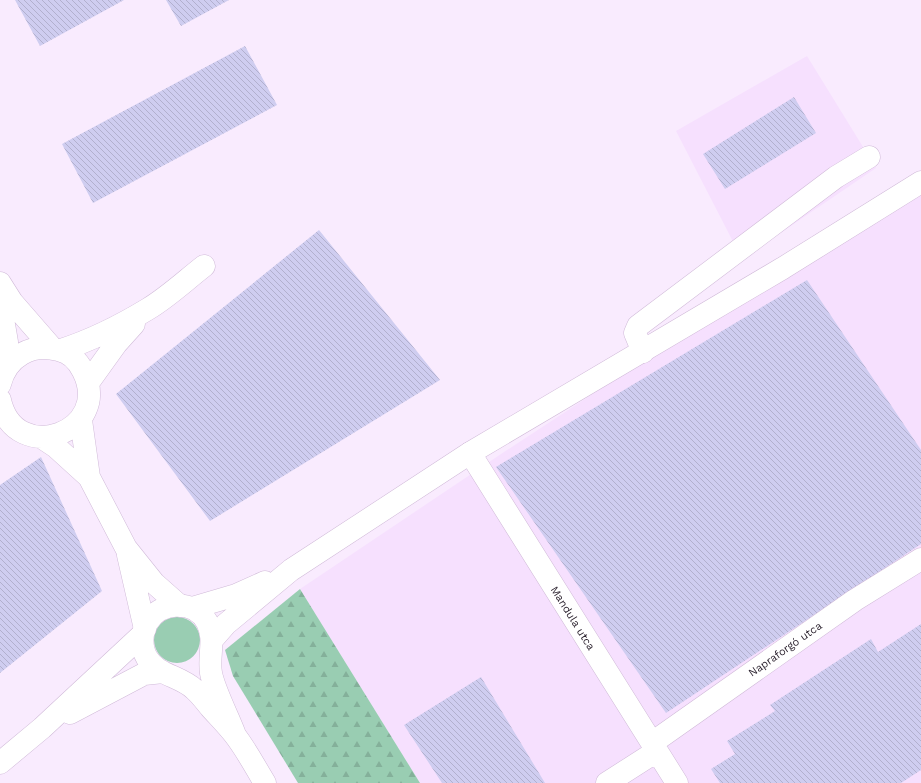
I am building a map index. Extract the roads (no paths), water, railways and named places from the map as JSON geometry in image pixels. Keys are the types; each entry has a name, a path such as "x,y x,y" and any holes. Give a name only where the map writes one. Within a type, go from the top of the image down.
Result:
{"main road":[{"path":"643,352 635,334 638,326 836,177 869,157"},
{"path":"42,728 144,674 191,673 199,668 211,646 226,624 291,570 470,453 783,268 921,182"},
{"path":"57,349 86,342 109,331 149,308 204,266"},
{"path":"0,283 12,302 57,349"},
{"path":"0,301 7,342 2,377"},
{"path":"88,383 116,344 149,308"},
{"path":"2,377 19,355 38,347 57,349 72,356 81,366 88,383 88,403 81,420 89,477 126,548 154,584 207,621 211,646 211,674 235,735"},
{"path":"0,400 6,417 31,434 56,447 89,477"},
{"path":"0,438 31,434 54,436 65,432 81,420"},
{"name":"Mandula utca","path":"470,453 677,783"},
{"path":"126,548 144,632 143,646 146,657 153,666 194,688 235,735 265,783"},
{"name":"Napraforgó utca","path":"606,783 854,600 921,559"},
{"path":"0,763 42,728 144,632 152,615 161,609 186,607 236,595 291,570"}]}
